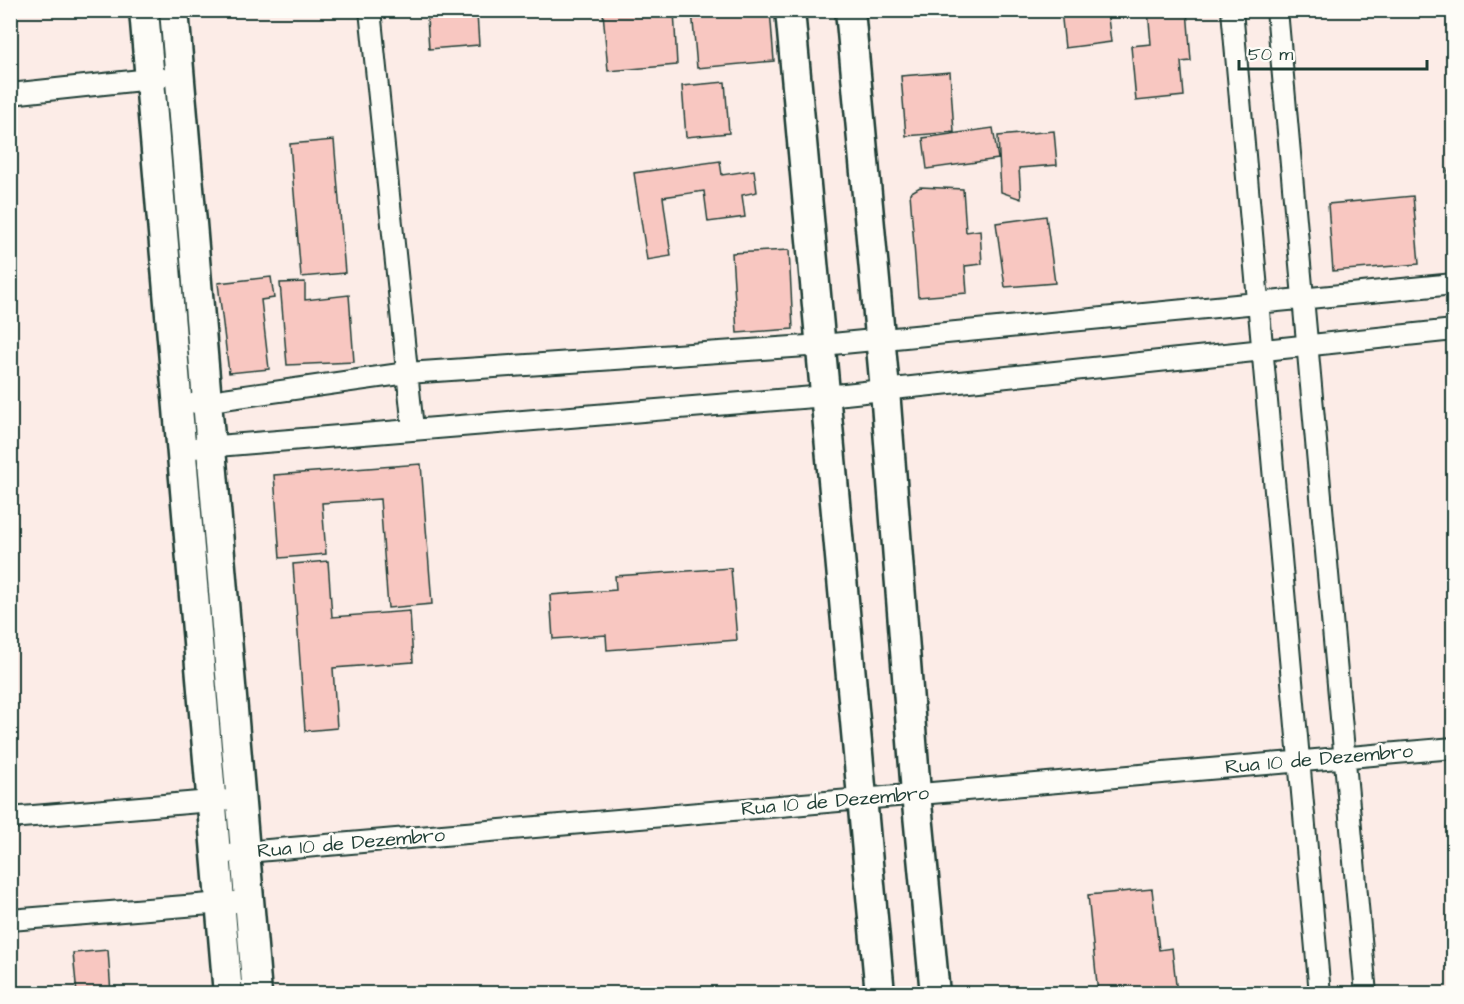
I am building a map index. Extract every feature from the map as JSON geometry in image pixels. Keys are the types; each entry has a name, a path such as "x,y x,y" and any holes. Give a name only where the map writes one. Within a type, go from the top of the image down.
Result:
{"main road":[{"path":"144,10 176,406 226,800"},
{"path":"174,10 210,447 226,800 234,902 228,993"},
{"path":"790,10 880,993"},
{"path":"850,10 885,390 916,793 935,993"},
{"path":"234,902 257,993"}],"street":[{"path":"370,10 413,429"},
{"path":"1232,10 1320,993"},
{"path":"1277,10 1366,993"},
{"path":"10,94 179,76"},
{"path":"176,406 407,374 822,345 1454,284"},
{"path":"181,449 826,396 1454,330"},
{"name":"Rua 10 de Dezembro","path":"230,853 1454,748"},
{"path":"10,818 226,800"},
{"path":"10,920 234,902"}],"building":[{"path":"674,10 677,65 608,71 603,12"},
{"path":"692,10 770,10 774,61 697,68"},
{"path":"1061,10 1107,10 1111,42 1065,48"},
{"path":"1148,10 1187,10 1191,61 1181,62 1184,96 1136,101 1131,46 1151,44"},
{"path":"477,14 479,45 429,49 427,18"},
{"path":"950,72 954,132 906,136 901,76"},
{"path":"725,82 729,133 686,137 682,86"},
{"path":"993,128 998,159 927,169 923,138"},
{"path":"1054,131 1057,165 1019,168 1021,199 1001,192 998,136"},
{"path":"334,140 345,273 301,277 290,144"},
{"path":"720,161 722,175 754,170 757,192 742,195 745,217 708,222 704,191 663,197 671,256 647,260 634,173"},
{"path":"1454,169 1454,218 1448,170"},
{"path":"920,187 963,189 966,232 980,230 982,264 965,266 967,293 918,297 910,193"},
{"path":"1413,196 1419,264 1333,271 1328,204"},
{"path":"1046,216 1055,283 1005,287 996,223"},
{"path":"789,250 793,329 737,333 732,253"},
{"path":"271,277 274,298 261,300 269,369 229,373 218,283"},
{"path":"305,282 305,300 349,295 354,362 287,365 280,283"},
{"path":"421,464 432,604 388,608 380,499 322,503 326,554 280,558 274,475"},
{"path":"328,561 332,617 410,611 413,662 333,668 337,728 305,731 293,564"},
{"path":"731,568 737,640 607,650 606,635 553,639 550,595 616,590 615,576"},
{"path":"1152,889 1159,950 1172,948 1177,994 1098,994 1088,895"},
{"path":"108,950 111,994 77,994 73,953"}]}
